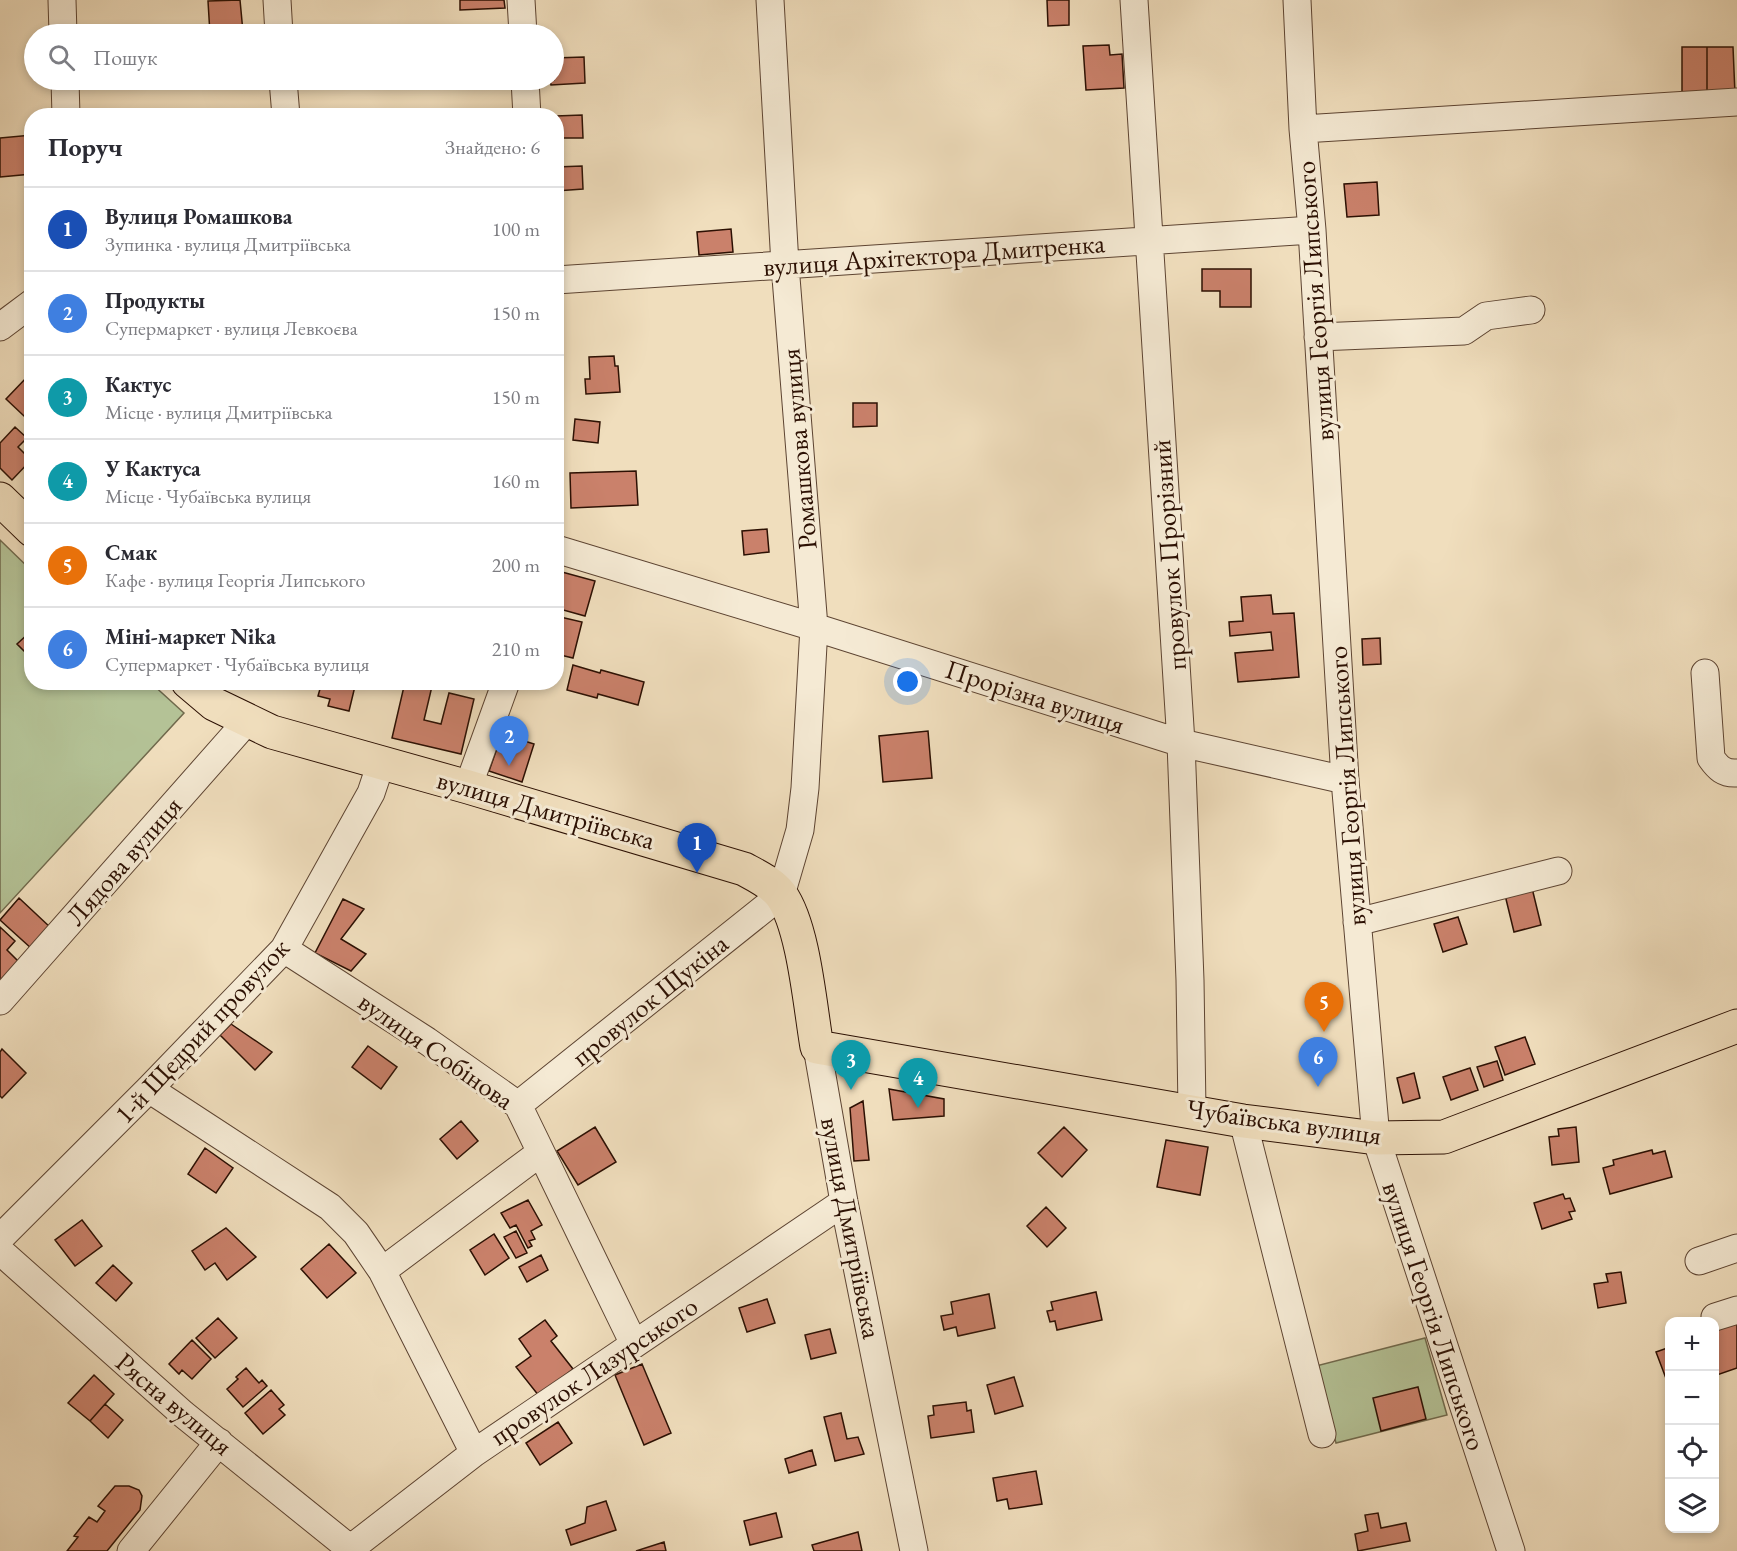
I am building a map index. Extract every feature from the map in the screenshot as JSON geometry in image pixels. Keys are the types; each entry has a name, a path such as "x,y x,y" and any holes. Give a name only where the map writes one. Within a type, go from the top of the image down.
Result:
{"main road":[{"path":"0,499 24,522"},
{"name":"вулиця Дмитріївська","path":"197,690 214,704 272,732 734,866 767,882 781,895 793,918 800,942 817,1047"},
{"name":"Чубаївська вулиця","path":"817,1047 1243,1120 1376,1138 1444,1137 1737,1026"}],"street":[{"path":"62,0 63,24"},
{"path":"277,0 278,24"},
{"path":"520,0 522,24"},
{"name":"Ромашкова вулиця","path":"770,0 785,265 814,627 805,788 800,830 781,895"},
{"name":"провулок Прорізний","path":"1134,0 1181,743 1190,980 1192,1110"},
{"name":"вулиця Георгія Липського","path":"1297,0 1303,129 1345,780 1376,1138 1511,1551"},
{"path":"65,90 66,108"},
{"path":"284,90 285,108"},
{"path":"526,90 527,108"},
{"path":"1303,129 1737,102"},
{"name":"вулиця Архітектора Дмитренка","path":"564,279 1311,230"},
{"path":"1318,337 1464,332 1486,316 1531,310"},
{"name":"Прорізна вулиця","path":"564,551 814,627 1181,743 1345,780"},
{"path":"1705,672 1711,758 1718,768 1729,773 1737,773"},
{"path":"468,788 503,690"},
{"name":"Лядова вулиця","path":"0,1001 248,720"},
{"name":"1-й Щедрий провулок","path":"0,1238 149,1089 284,949 371,793 381,763"},
{"path":"1357,922 1558,871"},
{"name":"провулок Щукіна","path":"518,1105 781,895"},
{"name":"вулиця Собінова","path":"284,949 427,1041 518,1105 634,1344"},
{"name":"вулиця Дмитріївська","path":"817,1047 844,1202 914,1551"},
{"path":"149,1089 330,1206 356,1233 382,1271 474,1453"},
{"path":"1243,1120 1322,1434"},
{"path":"382,1271 540,1153"},
{"name":"провулок Лазурського","path":"352,1550 474,1453 844,1202"},
{"path":"1700,1261 1737,1248"},
{"name":"Рясна вулиця","path":"0,1251 183,1414 352,1550"},
{"path":"131,1551 219,1442"}],"green space":[{"path":"0,540 24,563 24,690 159,690 184,713 0,913"},
{"path":"1425,1338 1447,1415 1336,1443 1316,1366"}],"building":[{"path":"240,0 242,24 209,24 208,1"},
{"path":"460,0 504,0 505,8 460,10"},
{"path":"1047,0 1069,0 1069,25 1048,26"},
{"path":"1109,45 1110,55 1122,54 1124,88 1086,90 1083,46"},
{"path":"1682,47 1707,47 1707,94 1682,93"},
{"path":"1707,47 1733,47 1735,94 1707,94"},
{"path":"584,57 585,83 564,84 564,58"},
{"path":"582,115 583,138 564,138 564,116"},
{"path":"24,136 24,175 0,177 0,138"},
{"path":"582,166 583,189 564,190 564,167"},
{"path":"1377,182 1379,215 1347,217 1344,184"},
{"path":"731,229 733,252 699,255 697,232"},
{"path":"1202,269 1251,269 1251,307 1220,307 1220,291 1202,291"},
{"path":"614,356 615,366 618,366 620,392 586,394 585,379 590,379 589,357"},
{"path":"24,380 24,416 6,399"},
{"path":"853,403 877,403 877,426 853,427"},
{"path":"575,419 600,422 598,443 573,440"},
{"path":"15,427 24,435 24,441 18,447 24,453 24,467 12,480 0,468 0,443"},
{"path":"636,471 638,505 571,508 570,473"},
{"path":"767,529 769,552 744,555 742,531"},
{"path":"564,573 595,581 585,616 564,610"},
{"path":"1271,595 1273,614 1294,613 1299,677 1238,682 1235,653 1273,650 1271,632 1230,636 1229,622 1243,621 1241,597"},
{"path":"564,618 582,622 573,658 564,656"},
{"path":"24,638 24,651 17,644"},
{"path":"1380,638 1381,664 1363,665 1362,639"},
{"path":"573,665 644,682 638,705 598,694 597,698 567,690"},
{"path":"320,690 354,690 349,711 328,706 330,699 318,696"},
{"path":"403,690 431,690 424,720 441,724 449,693 474,699 461,754 392,738"},
{"path":"928,731 932,778 883,782 879,736"},
{"path":"502,734 534,744 522,782 489,771"},
{"path":"1532,888 1541,925 1514,932 1505,895"},
{"path":"19,898 51,928 32,949 0,920"},
{"path":"343,899 364,909 341,939 366,954 351,971 315,953"},
{"path":"1458,917 1467,944 1443,952 1434,924"},
{"path":"0,927 15,941 7,950 19,962 0,982"},
{"path":"231,1024 272,1052 255,1070 220,1035"},
{"path":"1525,1037 1535,1064 1505,1075 1495,1047"},
{"path":"368,1046 397,1067 381,1089 352,1067"},
{"path":"2,1049 26,1073 2,1098 0,1096 0,1052"},
{"path":"1497,1061 1503,1080 1484,1087 1477,1067"},
{"path":"1470,1068 1478,1090 1451,1100 1443,1077"},
{"path":"1414,1073 1420,1098 1403,1103 1397,1078"},
{"path":"889,1089 944,1099 944,1116 893,1120"},
{"path":"863,1101 869,1160 854,1161 850,1108"},
{"path":"461,1121 478,1141 457,1159 440,1139"},
{"path":"595,1127 616,1162 578,1185 557,1151"},
{"path":"1064,1127 1087,1150 1062,1177 1038,1153"},
{"path":"1576,1127 1579,1162 1552,1165 1549,1137 1559,1136 1558,1129"},
{"path":"1166,1140 1208,1147 1200,1195 1157,1187"},
{"path":"205,1148 233,1168 216,1193 188,1174"},
{"path":"1652,1150 1653,1154 1665,1151 1672,1177 1610,1194 1603,1168 1614,1165 1613,1160"},
{"path":"1563,1194 1565,1199 1570,1198 1575,1211 1569,1212 1572,1219 1542,1229 1534,1203"},
{"path":"528,1200 542,1225 531,1231 535,1239 529,1241 532,1246 528,1248 516,1225 510,1228 501,1213"},
{"path":"1046,1207 1066,1228 1047,1247 1027,1226"},
{"path":"82,1220 102,1246 75,1266 55,1240"},
{"path":"226,1228 256,1257 227,1280 215,1263 205,1270 192,1251"},
{"path":"516,1231 527,1253 516,1258 504,1237"},
{"path":"494,1234 509,1258 485,1275 470,1250"},
{"path":"329,1244 356,1273 327,1298 301,1269"},
{"path":"541,1255 548,1270 527,1282 519,1267"},
{"path":"113,1265 132,1283 116,1301 96,1283"},
{"path":"1621,1272 1626,1303 1598,1308 1594,1284 1608,1282 1606,1274"},
{"path":"1096,1292 1102,1320 1057,1330 1055,1321 1050,1322 1047,1311 1053,1310 1051,1302"},
{"path":"989,1294 995,1328 958,1336 956,1327 944,1330 941,1316 953,1314 951,1302"},
{"path":"767,1299 775,1323 747,1332 739,1308"},
{"path":"218,1318 237,1338 215,1358 196,1338"},
{"path":"545,1320 557,1336 551,1341 573,1369 539,1396 516,1367 531,1356 519,1339"},
{"path":"1737,1323 1737,1368 1719,1374 1719,1371 1719,1329"},
{"path":"830,1329 836,1353 811,1359 805,1335"},
{"path":"192,1340 211,1359 192,1379 182,1370 179,1374 169,1364"},
{"path":"1665,1349 1665,1376 1656,1352"},
{"path":"642,1364 671,1433 644,1445 615,1375"},
{"path":"246,1368 259,1383 262,1380 267,1386 243,1407 227,1389"},
{"path":"94,1375 114,1394 90,1421 68,1403"},
{"path":"1014,1377 1023,1406 995,1414 987,1385"},
{"path":"1418,1387 1426,1419 1381,1431 1373,1398"},
{"path":"271,1390 284,1405 279,1409 285,1415 263,1434 245,1413"},
{"path":"966,1402 967,1411 971,1410 974,1432 931,1438 928,1416 934,1415 933,1406"},
{"path":"105,1404 123,1420 108,1438 90,1421"},
{"path":"841,1413 847,1439 858,1437 864,1454 835,1461 824,1417"},
{"path":"558,1422 572,1443 540,1465 526,1443"},
{"path":"812,1450 816,1465 789,1473 785,1459"},
{"path":"1036,1471 1042,1504 1009,1509 1007,1499 997,1501 993,1478"},
{"path":"115,1486 129,1486 139,1490 142,1496 140,1510 107,1551 67,1551 78,1537 74,1536 89,1517 97,1522 105,1511 98,1506"},
{"path":"606,1501 616,1530 571,1545 566,1530 585,1523 587,1507"},
{"path":"776,1513 782,1537 750,1545 744,1521"},
{"path":"1378,1513 1381,1528 1406,1523 1410,1541 1358,1551 1355,1534 1368,1531 1365,1515"},
{"path":"858,1532 862,1551 814,1551 812,1545"},
{"path":"664,1542 666,1551 636,1551"}],"place":[{"name":"Продукты","path":"509,766"},
{"name":"Вулиця Ромашкова","path":"697,873"},
{"name":"Смак","path":"1324,1032"},
{"name":"Міні-маркет Nika","path":"1318,1087"},
{"name":"Кактус","path":"851,1090"},
{"name":"У Кактуса","path":"918,1108"}]}
